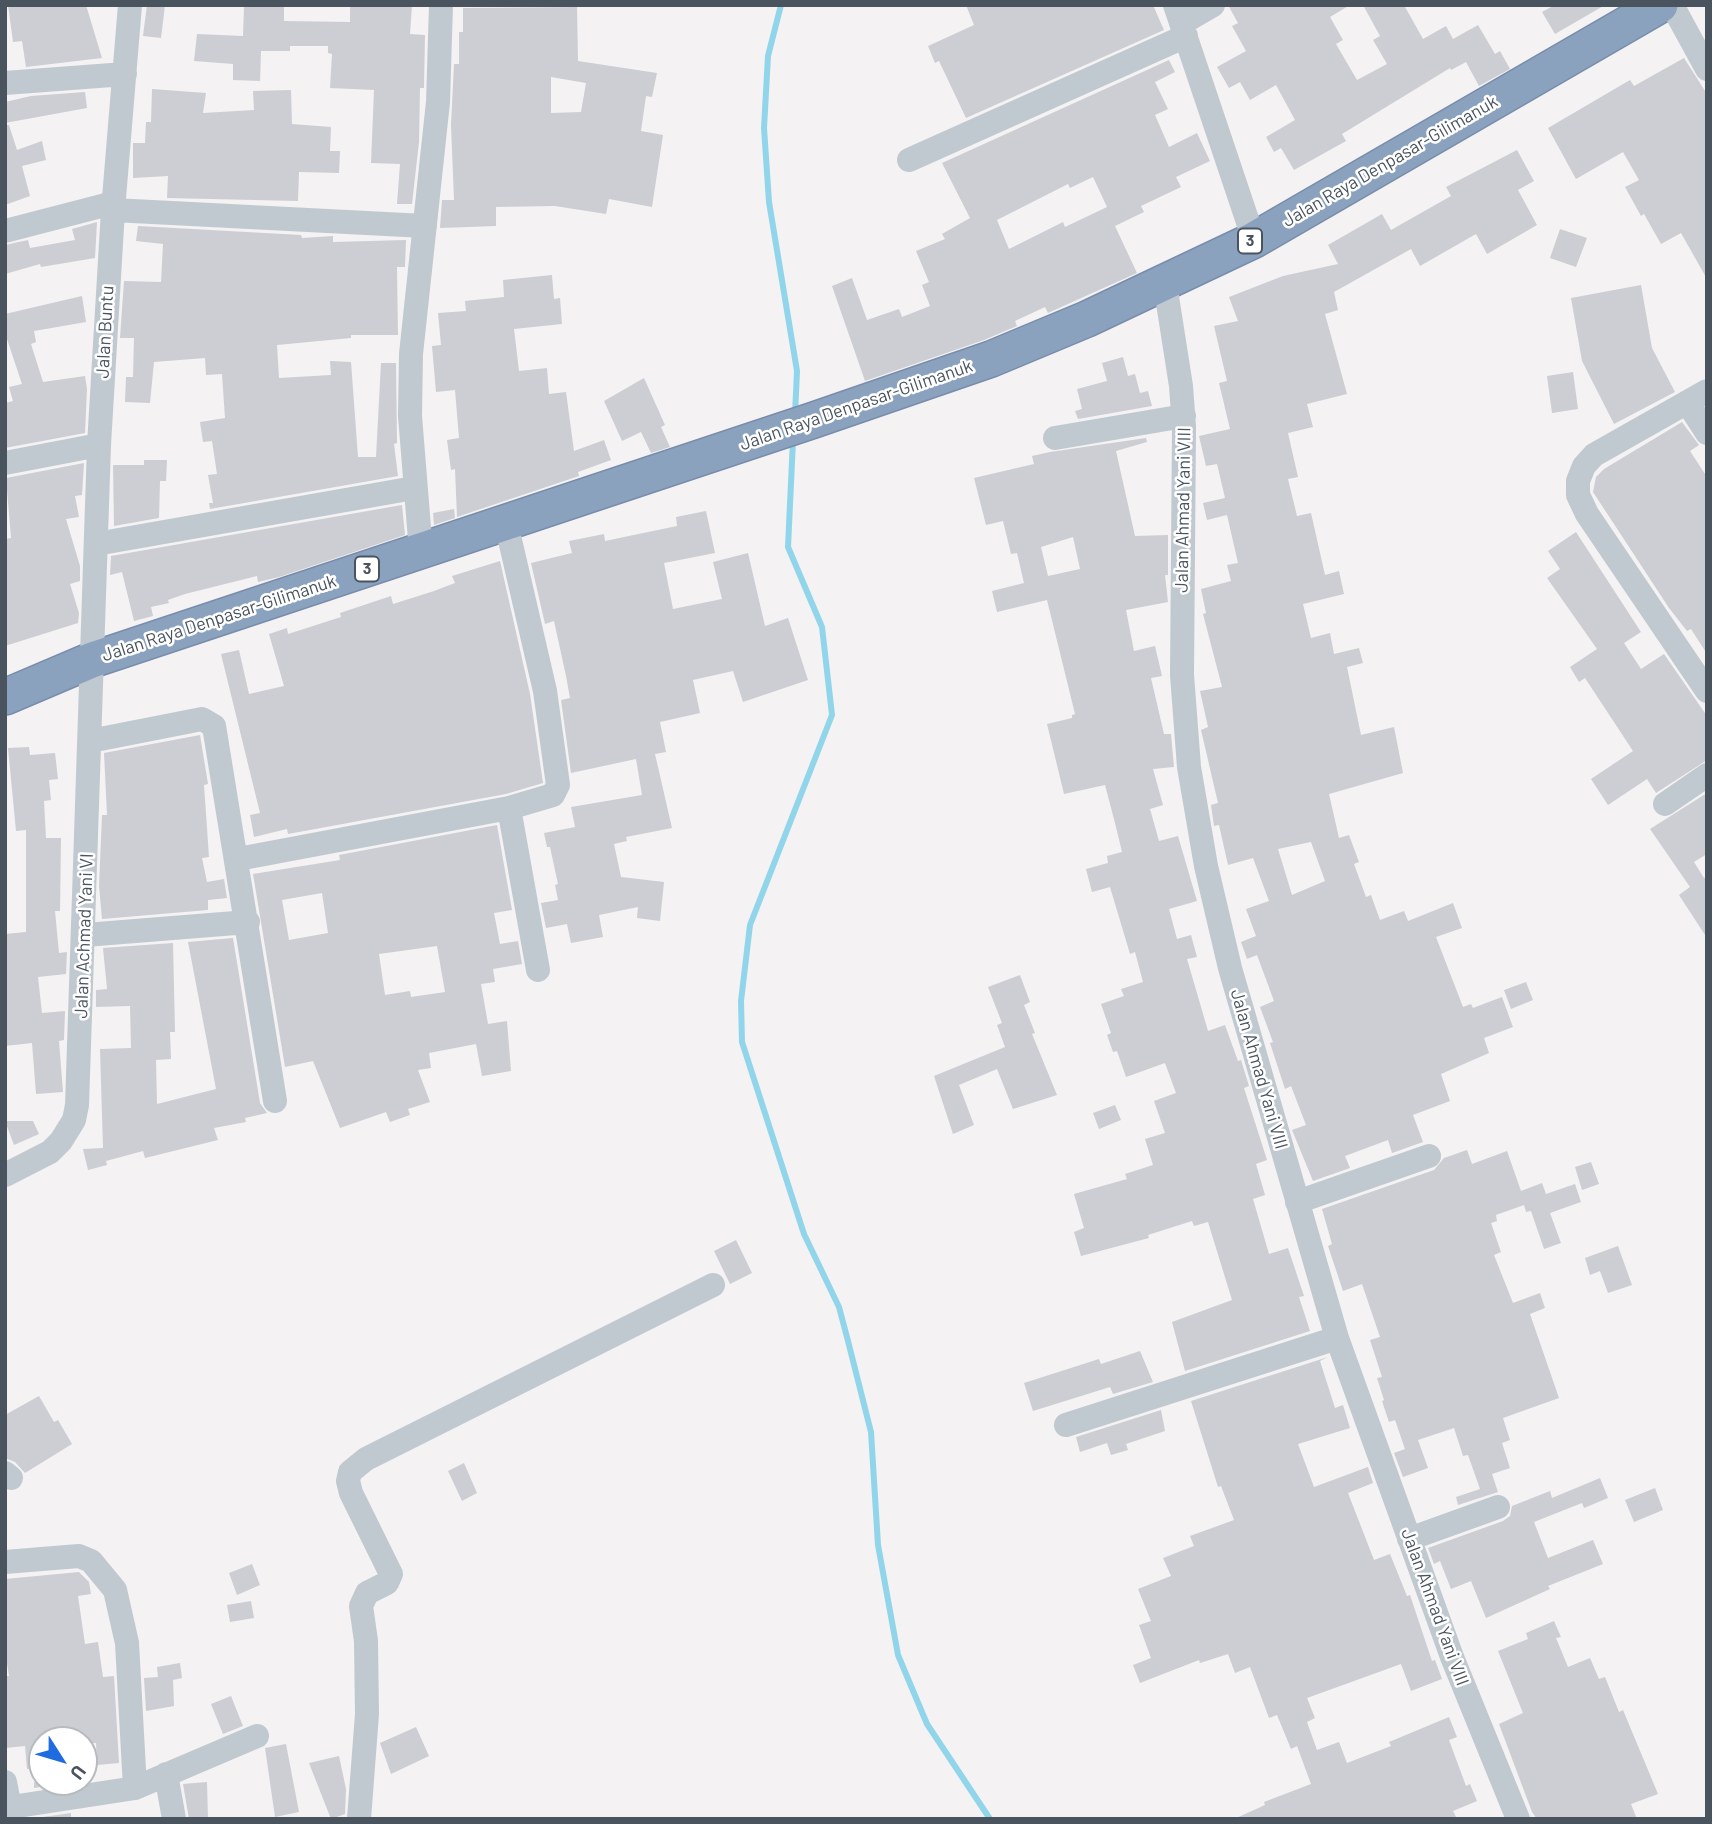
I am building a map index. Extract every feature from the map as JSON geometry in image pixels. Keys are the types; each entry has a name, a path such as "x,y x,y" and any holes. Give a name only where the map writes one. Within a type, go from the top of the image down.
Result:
{"highway":[{"name":"Jalan Raya Denpasar-Gilimanuk","path":"5,697 92,660 421,552 990,359 1165,284 1254,240 1660,5"}],"street":[{"name":"Jalan Buntu","path":"92,660 99,445 113,206 130,5"},
{"path":"421,552 414,488 411,354 438,102 441,5"},
{"path":"909,160 1213,5"},
{"path":"1672,5 1707,69"},
{"path":"1181,21 1254,240"},
{"path":"5,83 125,74"},
{"path":"5,231 113,206 425,226"},
{"name":"Jalan Ahmad Yani VIII","path":"1165,284 1184,416 1182,675 1189,766 1206,866 1230,968 1338,1338 1452,1657 1518,1819"},
{"path":"1707,433 1697,397 1594,455 1584,466 1578,481 1578,495 1587,514 1707,691"},
{"path":"1055,438 1184,416"},
{"path":"5,463 99,445"},
{"path":"96,544 414,488"},
{"path":"238,859 509,808 549,797 558,785 545,691 506,523"},
{"name":"Jalan Achmad Yani VI","path":"5,1175 50,1152 68,1133 74,1121 85,935 92,660"},
{"path":"90,741 202,719 211,722 238,859 275,1101"},
{"path":"1665,804 1707,775"},
{"path":"509,808 538,970"},
{"path":"85,935 248,922"},
{"path":"1297,1202 1429,1156"},
{"path":"357,1818 367,1675 361,1606 367,1593 387,1583 391,1574 351,1493 348,1481 350,1472 366,1459 713,1285"},
{"path":"1066,1425 1338,1338"},
{"path":"1409,1539 1498,1507"},
{"path":"5,1562 79,1556 91,1561 115,1590 127,1643 135,1788"},
{"path":"5,1782 8,1808 135,1788 257,1737"},
{"path":"166,1774 174,1819"}],"building":[{"path":"8,5 86,5 102,58 26,67 22,41 13,42"},
{"path":"147,5 165,5 161,38 143,36"},
{"path":"284,5 284,21 350,22 350,5 412,5 410,34 425,35 424,88 420,88 419,142 412,204 397,204 400,164 371,163 374,90 330,88 332,54 328,53 328,46 290,46 290,51 261,51 260,81 233,80 233,64 194,61 197,34 243,36 244,7"},
{"path":"966,5 1153,5 1164,30 966,118 939,61 935,63 928,46 974,25"},
{"path":"1228,5 1350,5 1330,17 1343,40 1336,44 1357,80 1387,64 1373,40 1380,36 1363,5 1404,5 1423,39 1446,26 1453,39 1478,25 1495,54 1500,51 1510,69 1479,86 1466,62 1451,70 1450,68 1342,134 1346,141 1294,170 1281,148 1274,152 1266,137 1295,120 1276,85 1250,100 1240,82 1229,88 1217,67 1246,51 1232,26 1238,23"},
{"path":"1555,5 1605,5 1555,34 1542,12"},
{"path":"577,7 578,61 657,73 652,97 646,96 641,131 663,135 652,207 609,199 606,214 555,206 496,207 496,226 440,228 442,200 454,200 451,125 454,64 459,64 459,32 463,32 463,8","holes":["551,77 586,83 581,112 551,113"]},
{"path":"1684,58 1707,94 1707,279 1681,233 1661,244 1644,214 1641,216 1625,187 1639,180 1623,152 1576,179 1548,128 1630,80 1634,86"},
{"path":"1169,60 1175,72 1155,82 1168,109 1155,115 1169,147 1197,133 1210,161 1176,177 1181,187 1141,206 1144,212 1115,226 1137,273 1048,313 1045,307 1015,321 1017,326 984,340 865,381 832,286 852,278 867,320 899,309 902,317 930,306 922,285 929,282 916,251 945,239 942,234 970,218 942,163","holes":["1093,177 1107,207 1065,227 1063,222 1009,249 997,220 1068,184 1070,188"]},
{"path":"152,89 206,93 203,113 254,110 253,91 291,90 292,124 331,127 330,151 340,151 339,173 299,172 298,201 167,198 168,176 133,178 133,143 145,143 146,122 151,122"},
{"path":"85,92 87,108 5,123 5,102 31,96"},
{"path":"5,125 9,125 17,150 42,141 46,160 22,166 30,196 5,205"},
{"path":"1517,150 1534,181 1518,190 1537,225 1487,254 1476,234 1420,266 1411,249 1334,292 1338,310 1325,314 1347,394 1307,404 1313,427 1288,433 1298,477 1288,479 1297,516 1311,513 1325,575 1339,571 1344,594 1303,604 1311,638 1330,633 1334,654 1359,648 1363,663 1347,667 1361,735 1394,727 1403,773 1329,794 1339,838 1349,835 1359,862 1354,864 1366,897 1371,895 1380,920 1404,911 1408,921 1453,903 1462,928 1436,937 1463,1007 1471,1004 1473,1008 1502,997 1513,1027 1484,1038 1489,1053 1441,1074 1450,1101 1413,1115 1423,1142 1392,1153 1388,1140 1345,1156 1350,1168 1313,1181 1292,1130 1306,1125 1291,1086 1285,1089 1270,1043 1273,1042 1260,1007 1274,1001 1257,955 1247,959 1241,942 1256,936 1246,909 1269,901 1253,858 1228,865 1219,825 1214,826 1211,805 1218,803 1201,730 1208,727 1200,691 1222,687 1203,614 1206,613 1201,589 1231,581 1227,565 1238,563 1227,515 1207,520 1203,503 1225,498 1217,464 1206,466 1199,436 1230,429 1219,383 1227,381 1214,326 1238,321 1229,297 1283,276 1338,264 1328,245 1382,214 1391,230 1451,196 1446,187","holes":["1311,842 1325,881 1292,895 1278,849"]},
{"path":"97,222 95,258 41,267 40,264 5,274 5,245 28,240 30,248 75,240 72,229"},
{"path":"138,226 301,235 302,238 333,236 333,242 406,240 405,267 397,267 398,335 351,335 351,338 277,345 279,378 331,375 330,361 351,362 358,457 376,457 381,363 396,363 397,443 394,444 398,476 210,509 209,503 213,503 208,475 217,474 212,441 203,442 200,422 225,418 222,374 206,375 205,358 154,362 150,403 125,402 126,377 133,377 134,338 120,338 124,281 161,282 163,244 136,241"},
{"path":"1560,229 1587,238 1576,267 1550,258"},
{"path":"552,275 554,299 560,298 562,324 514,329 519,371 547,368 549,394 566,392 574,451 604,440 611,460 578,472 579,476 457,517 455,469 451,470 447,440 459,438 455,390 436,392 432,346 441,345 438,313 466,311 465,301 504,297 503,280"},
{"path":"1641,285 1652,348 1675,392 1614,424 1582,361 1571,298"},
{"path":"82,296 86,322 34,331 36,342 31,344 43,382 85,376 85,433 5,448 5,403 13,401 9,387 22,384 5,333 5,314"},
{"path":"1123,357 1128,376 1135,374 1140,393 1148,391 1152,406 1078,419 1075,411 1082,409 1077,389 1107,381 1102,363"},
{"path":"1573,372 1578,409 1552,413 1547,376"},
{"path":"644,378 665,425 661,427 670,447 651,453 641,432 622,441 604,401"},
{"path":"1682,422 1699,445 1690,451 1707,477 1707,654 1691,629 1687,631 1669,608 1593,492 1596,477 1604,469"},
{"path":"1146,438 1147,442 1116,451 1135,536 1168,535 1168,575 1165,575 1168,602 1126,610 1134,651 1155,646 1162,676 1151,678 1164,734 1171,734 1174,767 1153,769 1163,805 1150,809 1159,841 1178,836 1197,901 1169,909 1177,939 1191,935 1197,957 1187,959 1208,1031 1225,1025 1238,1061 1241,1060 1249,1086 1244,1088 1267,1160 1256,1164 1265,1195 1253,1199 1269,1254 1288,1248 1304,1296 1299,1297 1310,1331 1185,1371 1172,1322 1232,1300 1208,1222 1194,1226 1192,1221 1148,1235 1149,1238 1081,1256 1074,1232 1084,1228 1074,1194 1127,1179 1125,1174 1153,1165 1145,1139 1165,1133 1154,1101 1176,1093 1165,1063 1126,1077 1117,1051 1113,1052 1107,1035 1111,1033 1101,1004 1124,996 1121,989 1143,982 1135,952 1130,954 1110,887 1092,892 1086,869 1108,863 1107,856 1122,852 1105,785 1064,794 1047,724 1072,718 1075,714 1047,600 997,612 992,591 1024,583 1017,553 1011,554 1003,521 986,525 974,478 1034,464 1032,456","holes":["1073,537 1080,569 1048,576 1041,547"]},
{"path":"144,460 167,460 166,481 160,481 159,518 114,526 113,465 144,465"},
{"path":"84,463 82,495 75,496 79,517 66,519 80,566 80,581 70,584 79,613 78,623 5,646 5,539 11,538 6,478"},
{"path":"402,505 405,535 279,577 258,582 257,576 185,594 168,600 169,603 151,607 153,616 134,621 122,572 110,575 111,556"},
{"path":"454,509 455,518 434,525 433,513"},
{"path":"706,511 715,553 664,563 673,609 722,599 713,562 748,553 765,626 788,618 808,680 743,702 733,671 693,680 700,713 660,722 666,752 655,754 672,828 626,837 627,841 614,844 621,877 664,882 660,921 637,918 638,907 599,915 603,937 571,943 567,924 546,928 541,903 558,900 555,885 558,884 544,833 575,827 571,807 642,795 636,759 571,773 561,700 570,698 566,676 554,621 545,624 531,563 572,553 569,541 604,534 605,541 677,526 676,517"},
{"path":"1576,532 1641,632 1624,643 1641,669 1664,654 1707,716 1707,760 1656,793 1647,779 1608,805 1591,779 1633,751 1585,678 1579,682 1570,667 1597,649 1547,578 1560,569 1548,551"},
{"path":"500,561 530,694 543,783 506,794 288,834 287,829 254,837 250,815 260,813 221,654 239,650 249,694 284,686 269,634 287,628 288,634 341,617 340,613 391,596 393,604 455,583 452,576"},
{"path":"200,735 208,784 204,785 209,857 202,858 207,882 224,879 227,898 208,900 208,910 102,919 99,886 102,815 107,815 104,753"},
{"path":"29,747 30,755 55,753 58,779 49,780 51,800 44,801 46,838 61,838 60,911 55,911 59,953 67,952 66,974 38,977 42,1013 65,1011 64,1040 59,1041 63,1092 36,1094 32,1043 5,1046 5,934 26,932 26,830 16,831 8,748"},
{"path":"1707,793 1707,854 1694,862 1704,878 1707,876 1707,938 1679,895 1690,887 1650,829"},
{"path":"497,825 512,910 494,913 500,944 518,941 522,964 493,969 495,982 481,984 488,1024 507,1021 511,1071 482,1076 476,1044 429,1053 431,1068 418,1070 430,1102 408,1109 410,1115 390,1122 386,1112 340,1128 313,1061 285,1067 253,874 340,860 339,855","holes":["322,893 328,933 289,940 282,900","437,946 445,992 411,997 410,991 385,995 379,954"]},
{"path":"233,938 260,1103 267,1113 245,1118 246,1122 214,1128 218,1140 145,1158 143,1151 106,1161 107,1165 88,1170 83,1149 103,1148 100,1049 131,1048 130,1006 96,1007 96,990 107,989 103,948 173,943 175,1032 170,1032 171,1059 156,1060 157,1104 216,1089 188,942"},
{"path":"1020,975 1030,1002 1024,1005 1035,1033 1032,1034 1057,1095 1013,1109 997,1069 959,1085 974,1125 953,1134 934,1076 1005,1047 997,1025 1002,1023 988,987"},
{"path":"1526,982 1533,1000 1511,1009 1504,990"},
{"path":"1115,1105 1121,1120 1099,1129 1093,1113"},
{"path":"5,1121 33,1121 39,1134 14,1145"},
{"path":"1467,1150 1472,1164 1507,1151 1521,1191 1542,1183 1546,1194 1575,1184 1581,1202 1550,1213 1561,1243 1544,1249 1531,1211 1526,1212 1524,1205 1496,1215 1497,1221 1491,1223 1501,1252 1494,1255 1513,1303 1540,1293 1545,1308 1530,1314 1559,1398 1503,1418 1510,1440 1502,1443 1510,1468 1492,1474 1498,1492 1458,1505 1456,1497 1480,1489 1468,1455 1463,1456 1454,1428 1418,1440 1428,1468 1403,1477 1394,1453 1405,1449 1395,1420 1389,1422 1382,1401 1384,1400 1377,1378 1382,1377 1370,1340 1380,1337 1362,1284 1343,1291 1328,1246 1332,1244 1322,1209 1434,1170 1444,1158"},
{"path":"1591,1162 1599,1184 1582,1190 1575,1167"},
{"path":"736,1240 752,1273 730,1284 714,1251"},
{"path":"1618,1246 1632,1285 1608,1293 1600,1271 1590,1275 1585,1258"},
{"path":"1140,1351 1153,1382 1113,1394 1110,1387 1033,1411 1024,1383 1099,1359 1101,1364"},
{"path":"1328,1357 1320,1361 1335,1408 1343,1405 1350,1428 1298,1444 1314,1487 1368,1467 1373,1483 1348,1493 1374,1560 1390,1554 1407,1596 1410,1595 1432,1661 1435,1660 1442,1679 1411,1691 1401,1664 1307,1698 1315,1718 1307,1722 1317,1750 1339,1742 1347,1763 1391,1746 1389,1742 1449,1717 1457,1737 1449,1740 1466,1786 1470,1784 1477,1801 1453,1811 1457,1819 1234,1819 1265,1805 1264,1802 1311,1784 1297,1746 1291,1749 1277,1715 1269,1718 1250,1667 1235,1673 1228,1654 1200,1663 1199,1660 1140,1683 1133,1665 1151,1658 1139,1625 1151,1621 1138,1589 1171,1576 1163,1558 1194,1546 1190,1536 1234,1520 1221,1486 1218,1487 1191,1401"},
{"path":"39,1396 54,1422 58,1420 72,1444 25,1473 15,1462 5,1458 5,1415"},
{"path":"1161,1410 1165,1431 1126,1444 1128,1450 1111,1455 1107,1443 1080,1452 1076,1437"},
{"path":"464,1463 477,1493 462,1501 448,1471"},
{"path":"1600,1478 1608,1498 1584,1508 1582,1503 1534,1522 1548,1558 1593,1540 1603,1564 1548,1586 1550,1589 1486,1618 1471,1581 1451,1589 1440,1561 1434,1564 1428,1548 1503,1521 1510,1516 1512,1506 1550,1491 1552,1498"},
{"path":"1655,1488 1663,1510 1634,1522 1625,1500"},
{"path":"252,1564 260,1585 237,1595 229,1573"},
{"path":"79,1572 89,1582 91,1594 78,1596 85,1644 98,1642 103,1677 114,1676 119,1763 98,1765 98,1726 28,1726 28,1769 25,1746 5,1748 5,1676 9,1676 5,1651 5,1579"},
{"path":"251,1601 254,1618 230,1622 227,1605"},
{"path":"1554,1621 1561,1637 1556,1638 1568,1667 1590,1658 1599,1679 1605,1677 1619,1712 1623,1710 1658,1794 1631,1804 1637,1819 1537,1819 1532,1812 1499,1724 1523,1713 1498,1651 1528,1639 1526,1633"},
{"path":"180,1663 182,1678 173,1680 174,1706 146,1711 144,1678 158,1677 157,1667"},
{"path":"231,1696 243,1726 223,1734 211,1704"},
{"path":"416,1727 429,1756 391,1774 380,1743"},
{"path":"286,1744 299,1812 275,1817 265,1748"},
{"path":"339,1756 346,1789 345,1814 331,1819 309,1763"},
{"path":"207,1782 208,1819 189,1819 183,1784"},
{"path":"71,1813 71,1819 36,1819 36,1818"}],"waterway":[{"path":"781,5 768,56 764,128 769,202 797,371 795,415"},
{"path":"793,440 788,547 822,627 832,715 750,925 741,1001 742,1042 804,1234 839,1307 848,1341 871,1432 878,1545 898,1655 927,1724 990,1819"}]}
